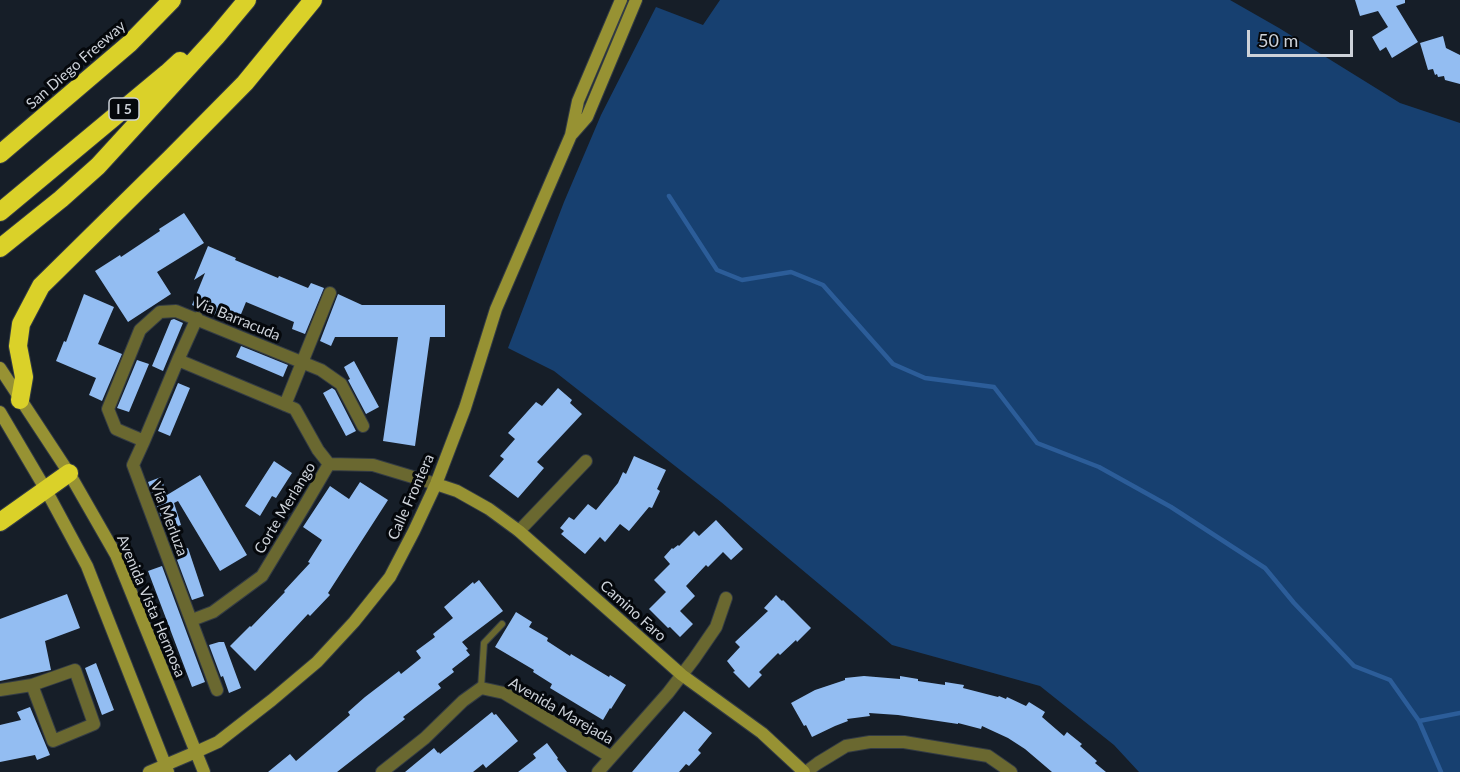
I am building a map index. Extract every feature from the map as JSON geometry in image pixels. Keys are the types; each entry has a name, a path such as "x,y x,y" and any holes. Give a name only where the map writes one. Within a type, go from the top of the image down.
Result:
{"highway":[{"name":"San Diego Freeway","path":"0,154 129,44 172,0"},
{"name":"I 5","path":"0,212 167,73 245,0"},
{"path":"0,248 98,166 216,37 245,0"},
{"path":"20,400 24,377 18,346 21,324 41,286 245,83 313,0"},
{"path":"0,522 69,473"}],"street":[{"name":"Calle Frontera","path":"149,772 166,768 218,742 299,677 317,662 354,622 390,577 435,484 465,408 496,309 571,135 578,101 621,0"},
{"name":"Calle Frontera","path":"571,135 587,117 636,0"},
{"path":"285,405 330,293"},
{"name":"Via Barracuda","path":"144,441 116,429 108,409 140,330 160,312 176,311 197,318 321,370 341,384 363,426"},
{"path":"178,360 197,318"},
{"name":"Corte Merlango","path":"178,360 295,409 328,464 262,576 213,612 192,620"},
{"name":"Via Merluza","path":"178,360 133,465 217,690"},
{"name":"Avenida Vista Hermosa","path":"0,368 69,473 116,555 204,772"},
{"path":"0,412 87,566 166,768"},
{"path":"519,531 586,461"},
{"path":"328,464 373,465 435,484"},
{"name":"Camino Faro","path":"435,484 457,491 489,509 519,531 682,675 762,733 805,772"},
{"path":"598,772 682,675 716,627 726,598"},
{"path":"0,690 32,685 75,670 94,724 53,741 32,685"},
{"path":"382,772 425,738 463,701 482,688"},
{"name":"Avenida Marejada","path":"482,688 504,693 611,757"},
{"path":"805,772 846,746 870,742 904,742 988,756 1011,772"}],"lane":[{"path":"482,688 484,643 502,624"}],"shaded area":[{"path":"720,0 1230,0 1400,103 1460,123 1460,772 1139,772 1114,745 1040,686 892,645 721,502 554,371 508,348 564,202 601,115 656,7 703,25"}],"building":[{"path":"1355,0 1405,0 1405,3 1396,6 1418,42 1392,58 1386,47 1380,51 1372,37 1388,27 1378,11 1360,16"},
{"path":"1443,36 1446,48 1460,55 1460,84 1445,80 1444,76 1438,77 1433,69 1428,70 1420,43"},
{"path":"184,213 204,243 157,272 171,294 128,322 95,271 120,255 121,257"},
{"path":"208,246 278,278 279,276 308,288 311,283 324,288 305,334 292,329 294,322 246,302 237,324 192,305 205,273 194,280"},
{"path":"84,294 114,307 98,344 122,354 102,401 89,395 96,378 56,361 64,341 66,342"},
{"path":"338,294 362,305 445,305 445,337 430,337 415,446 383,441 398,337 335,337 331,346 320,341"},
{"path":"171,320 183,323 163,371 152,366"},
{"path":"241,346 288,365 283,377 236,357"},
{"path":"137,360 149,364 129,412 117,408"},
{"path":"354,361 379,407 366,414 348,380 350,379 344,367"},
{"path":"178,383 190,388 170,436 158,431"},
{"path":"332,388 356,431 346,436 323,393"},
{"path":"558,388 572,400 570,403 582,414 537,462 544,468 518,498 489,476 504,459 500,456 515,439 508,433 536,402 542,406"},
{"path":"634,456 666,470 657,489 660,491 652,508 649,507 629,531 620,524 605,542 600,537 585,554 561,534 564,531 560,528 569,517 574,520 588,504 596,510 618,483 623,472 626,474"},
{"path":"274,461 292,473 276,498 272,496 260,516 245,506"},
{"path":"200,475 247,555 220,571 178,501 174,503 181,525 166,530 148,482 161,477 167,495"},
{"path":"360,482 388,500 328,593 330,595 310,616 308,614 255,671 230,646 285,592 310,563 308,562 322,540 303,527 330,486 349,499"},
{"path":"716,520 743,549 731,560 723,552 708,567 706,565 686,586 695,596 680,611 693,624 680,637 649,609 666,592 654,580 670,564 664,557 672,548 679,546 694,531 699,536"},
{"path":"188,548 204,596 192,600 176,552"},
{"path":"162,566 205,682 192,687 148,571"},
{"path":"479,580 503,611 462,642 470,655 452,669 454,672 438,684 441,688 337,772 268,772 290,754 296,761 350,715 348,712 365,697 399,671 401,674 421,658 416,651 435,637 433,634 453,618 444,607 473,582 474,584"},
{"path":"67,594 80,628 45,641 51,670 0,681 0,619"},
{"path":"776,595 811,628 780,655 778,653 759,672 762,675 749,688 733,672 735,671 727,661 740,647 735,642 768,611 764,608"},
{"path":"516,612 532,622 529,627 548,638 547,641 570,656 571,654 626,685 603,720 550,688 552,684 533,672 534,670 495,647"},
{"path":"224,642 241,688 229,693 209,645"},
{"path":"96,663 114,710 102,715 85,668"},
{"path":"864,676 900,679 900,676 945,685 945,682 964,685 963,688 1006,699 1007,697 1026,706 1029,702 1045,712 1042,717 1064,736 1067,732 1082,744 1080,746 1106,772 1052,772 1025,749 982,726 981,729 958,723 898,715 869,713 870,716 847,719 848,721 812,737 791,703 815,690 845,680 845,678"},
{"path":"30,707 50,755 37,760 35,755 0,762 0,725 21,720 17,712"},
{"path":"684,711 712,733 698,750 701,753 689,766 686,764 679,772 632,772"},
{"path":"492,712 518,741 486,768 483,764 473,772 405,772 434,748 440,754"},
{"path":"547,743 567,772 518,772 536,758 533,754"}],"waterway":[{"path":"669,196 717,270 742,280 791,272 823,285 893,364 925,378 994,387 1037,443 1099,467 1171,507 1265,568 1294,603 1354,666 1390,680 1419,721 1441,772"},
{"path":"1419,721 1460,713"}]}
